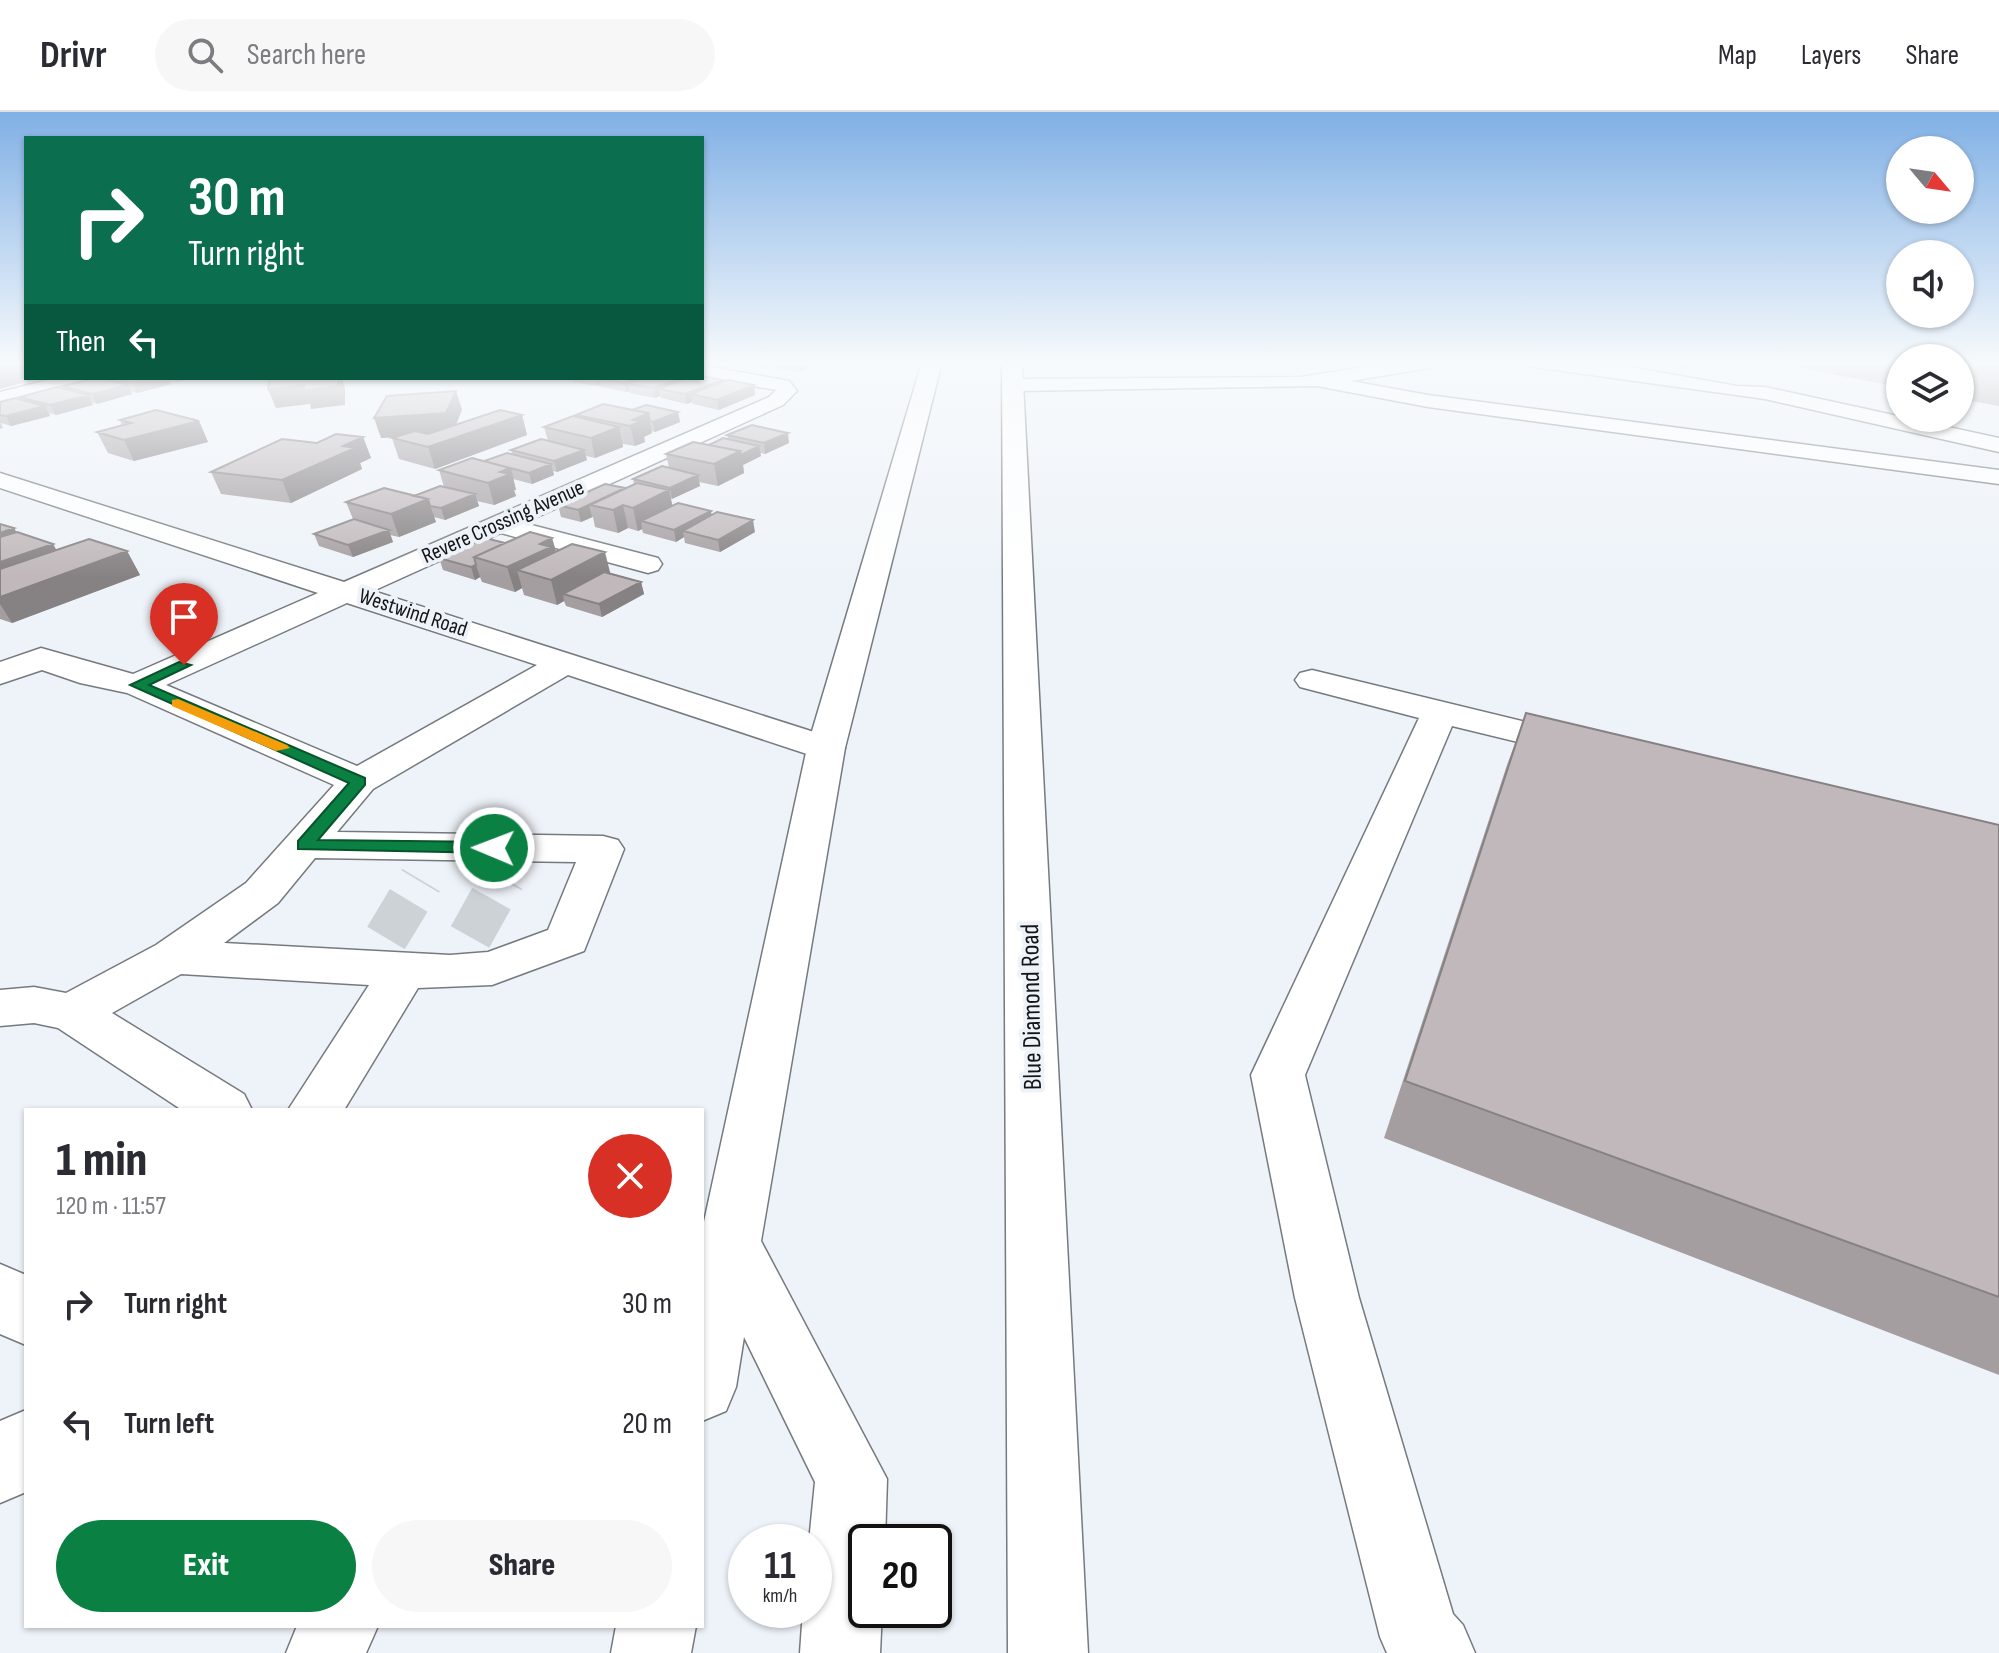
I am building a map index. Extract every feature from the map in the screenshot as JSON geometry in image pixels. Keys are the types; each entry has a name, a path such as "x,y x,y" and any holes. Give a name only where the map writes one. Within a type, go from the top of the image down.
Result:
{"main road":[{"name":"Revere Crossing Avenue","path":"137,685 702,434"},
{"path":"704,1377 826,748 910,434"},
{"name":"Blue Diamond Road","path":"1015,434 1022,610 1048,1653"},
{"path":"1675,434 1999,477"},
{"path":"1949,434 1999,445"},
{"name":"Westwind Road","path":"0,480 826,748"},
{"path":"498,524 648,564"},
{"path":"0,674 41,658 92,676 137,685 359,781"},
{"path":"72,1013 173,957 262,893 359,781 565,663"},
{"path":"1312,680 1627,757"},
{"path":"1435,1653 1420,1637 1327,1298 1278,1075 1440,712"},
{"path":"173,957 416,957 492,968 567,940 603,849 512,863 431,864 304,845"},
{"path":"316,1108 416,957"},
{"path":"0,1008 34,1005 72,1013 222,1108"},
{"path":"730,1243 851,1479 840,1653"},
{"path":"0,1293 24,1313"},
{"path":"0,1467 24,1447"},
{"path":"326,1653 337,1628"},
{"path":"651,1653 656,1628"}],"building":[{"path":"103,434 148,434 124,440"},
{"path":"336,434 363,437 343,446 355,448 282,480 211,472 282,439 317,443"},
{"path":"405,434 466,434 428,447 392,438"},
{"path":"574,434 601,434 591,438"},
{"path":"730,434 786,434 764,443 727,435"},
{"path":"723,438 759,446 741,455 740,451 709,445"},
{"path":"541,439 584,450 554,461 511,450"},
{"path":"693,442 740,451 714,464 666,454"},
{"path":"507,453 551,464 529,473 484,461"},
{"path":"472,458 510,468 500,472 510,474 488,483 439,470"},
{"path":"662,466 698,475 670,488 633,479"},
{"path":"637,483 669,490 633,508 623,505 613,510 590,505"},
{"path":"605,484 625,488 578,510 558,505"},
{"path":"440,486 475,494 441,508 430,506 428,499 414,496"},
{"path":"384,488 428,499 391,514 346,502"},
{"path":"678,503 711,511 674,530 641,521"},
{"path":"717,512 753,520 718,540 683,531"},
{"path":"354,519 389,530 348,545 314,534"},
{"path":"0,524 14,528 0,533"},
{"path":"17,532 53,544 0,562 0,537"},
{"path":"530,532 552,538 540,544 551,547 507,567 474,557"},
{"path":"485,538 505,543 474,557 476,565 471,567 439,558"},
{"path":"89,539 127,551 0,597 0,569"},
{"path":"572,544 605,552 551,580 517,570"},
{"path":"604,572 641,582 599,604 563,594"},
{"path":"1526,713 1999,825 1999,1297 1405,1081"}],"tunnel":[{"path":"470,937 503,878"},
{"path":"386,938 421,880"}],"slow traffic":[{"path":"178,703 282,748"}],"route":[{"path":"184,665 137,685 359,781 304,845 494,848"}]}
